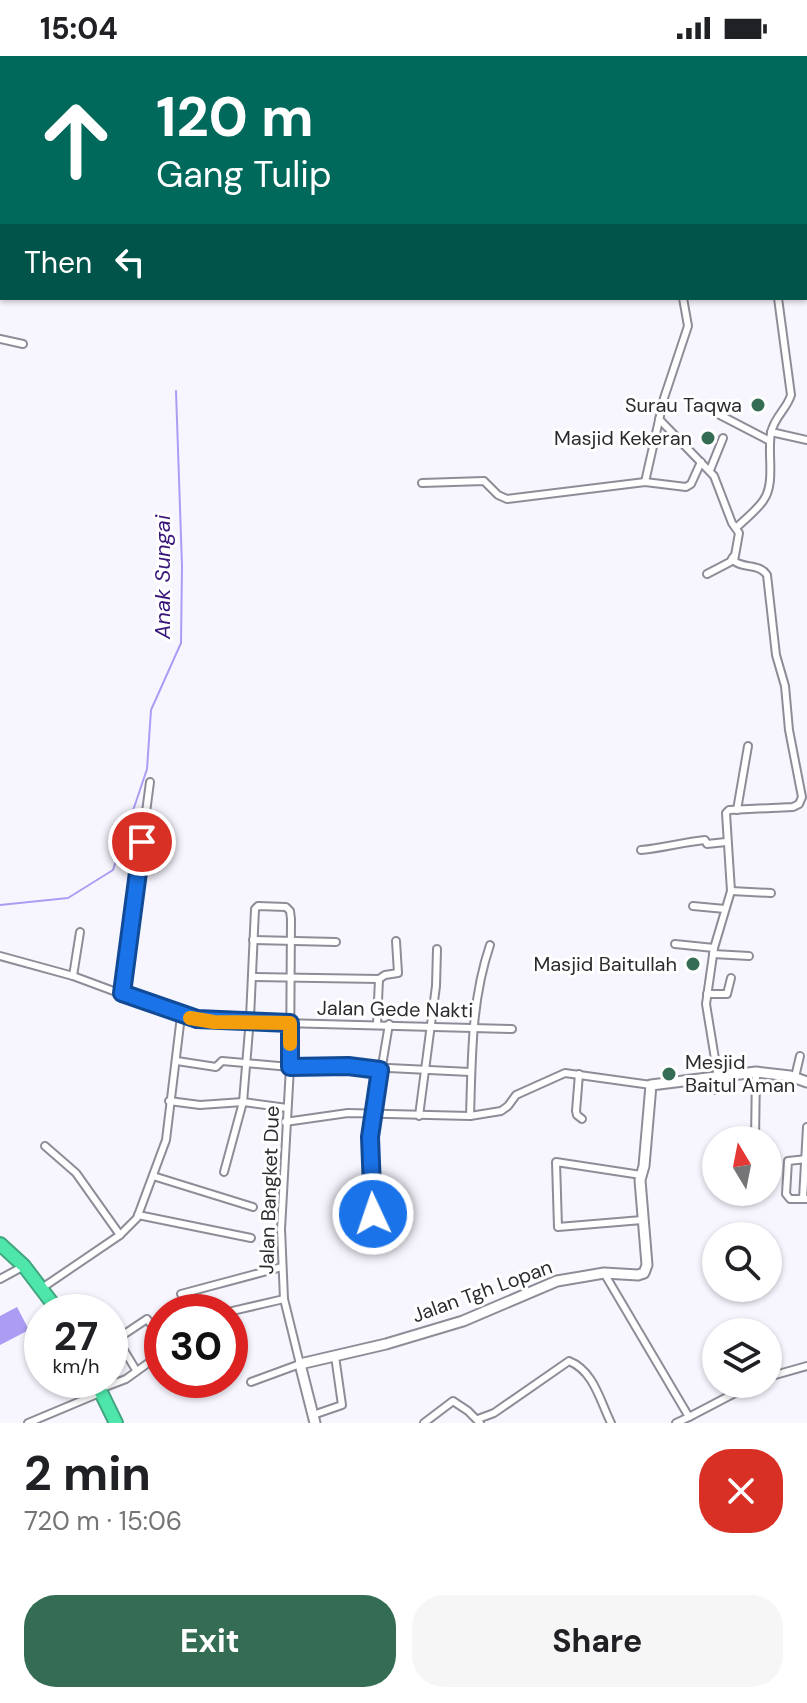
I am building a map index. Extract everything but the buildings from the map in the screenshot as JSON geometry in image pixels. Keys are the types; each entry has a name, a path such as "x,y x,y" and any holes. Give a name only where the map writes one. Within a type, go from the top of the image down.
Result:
{"highway":[{"path":"0,1244 24,1266 46,1294"},
{"path":"104,1398 116,1423"}],"street":[{"path":"645,482 659,419 688,326 683,300"},
{"path":"707,574 730,562 738,530 768,493 771,432 776,417 788,404 791,390 778,300"},
{"path":"0,339 23,344"},
{"path":"718,414 770,441"},
{"path":"659,419 710,470 738,530"},
{"path":"771,432 807,440"},
{"path":"710,470 723,438"},
{"path":"422,483 484,481 500,497 507,499 645,482 689,487 701,462"},
{"path":"733,557 735,564 761,568 767,575 776,655 785,686 789,730 802,797 796,806"},
{"path":"737,810 748,746"},
{"path":"122,993 150,782"},
{"path":"716,1090 706,1009 714,951 731,891 726,813 807,806"},
{"path":"641,850 669,847 678,842 726,842"},
{"path":"731,891 771,893"},
{"name":"Jalan Bangket Due","path":"253,940 255,909 260,906 286,907 291,919 291,978 282,1267 284,1299 300,1364"},
{"path":"693,906 725,909"},
{"path":"73,976 80,932"},
{"path":"224,1172 243,1102 253,940 336,942"},
{"path":"252,977 379,979 398,973 396,941"},
{"path":"675,944 749,956"},
{"path":"470,1116 472,1026 477,984 490,945"},
{"path":"419,1116 436,986 437,949"},
{"name":"Jalan Gede Nakti","path":"0,956 73,976 181,1016 206,1021 512,1029"},
{"path":"707,994 727,994 731,978"},
{"path":"377,1024 379,979"},
{"path":"42,1288 120,1235 138,1215 166,1140 181,1016"},
{"path":"373,1214 372,1113 389,1024"},
{"path":"795,1077 800,1056"},
{"path":"177,1061 216,1067 222,1061 290,1067 348,1066 380,1070 470,1072"},
{"path":"755,1126 756,1072"},
{"path":"285,1122 329,1115 470,1116 501,1111 516,1095 562,1074 651,1085 756,1072 795,1077 807,1082"},
{"path":"579,1074 576,1111 582,1119"},
{"name":"Jalan Tgh Lopan","path":"300,1364 463,1321 557,1281 604,1273 644,1273 647,1265 641,1175 651,1085"},
{"path":"169,1101 200,1105 243,1102 287,1108"},
{"path":"806,1159 788,1161 786,1194 790,1199 805,1199 807,1127"},
{"path":"45,1146 76,1173 120,1235"},
{"path":"641,1175 556,1162 558,1227 642,1220"},
{"path":"153,1176 253,1207"},
{"path":"138,1215 251,1238"},
{"path":"0,1279 24,1266"},
{"path":"181,1294 282,1267"},
{"path":"604,1273 689,1417"},
{"path":"248,1307 284,1299"},
{"path":"136,1370 119,1342 120,1337 144,1321"},
{"path":"251,1382 300,1364 314,1419 342,1405 335,1356"},
{"path":"424,1423 453,1401 479,1421 569,1361 590,1377 611,1423"},
{"path":"128,1377 144,1365"},
{"path":"782,1373 807,1366"},
{"path":"28,1423 77,1398"},
{"path":"676,1423 725,1398"}],"shaded area":[{"path":"17,1307 24,1320 24,1333 0,1345 0,1316"}],"waterway":[{"name":"Anak Sungai","path":"0,905 68,898 113,870 147,769 151,710 181,643 182,566 176,391"}],"slow traffic":[{"path":"190,1018 214,1022 290,1023 290,1044"}],"place":[{"name":"Surau Taqwa","path":"758,405"},
{"name":"Masjid Kekeran","path":"708,438"},
{"name":"Masjid Baitullah","path":"693,964"},
{"name":"Mesjid Baitul Aman","path":"669,1074"}],"route":[{"path":"142,842 122,993 181,1016 197,1019 290,1023 290,1067 348,1066 380,1070 370,1137 373,1214"}]}
